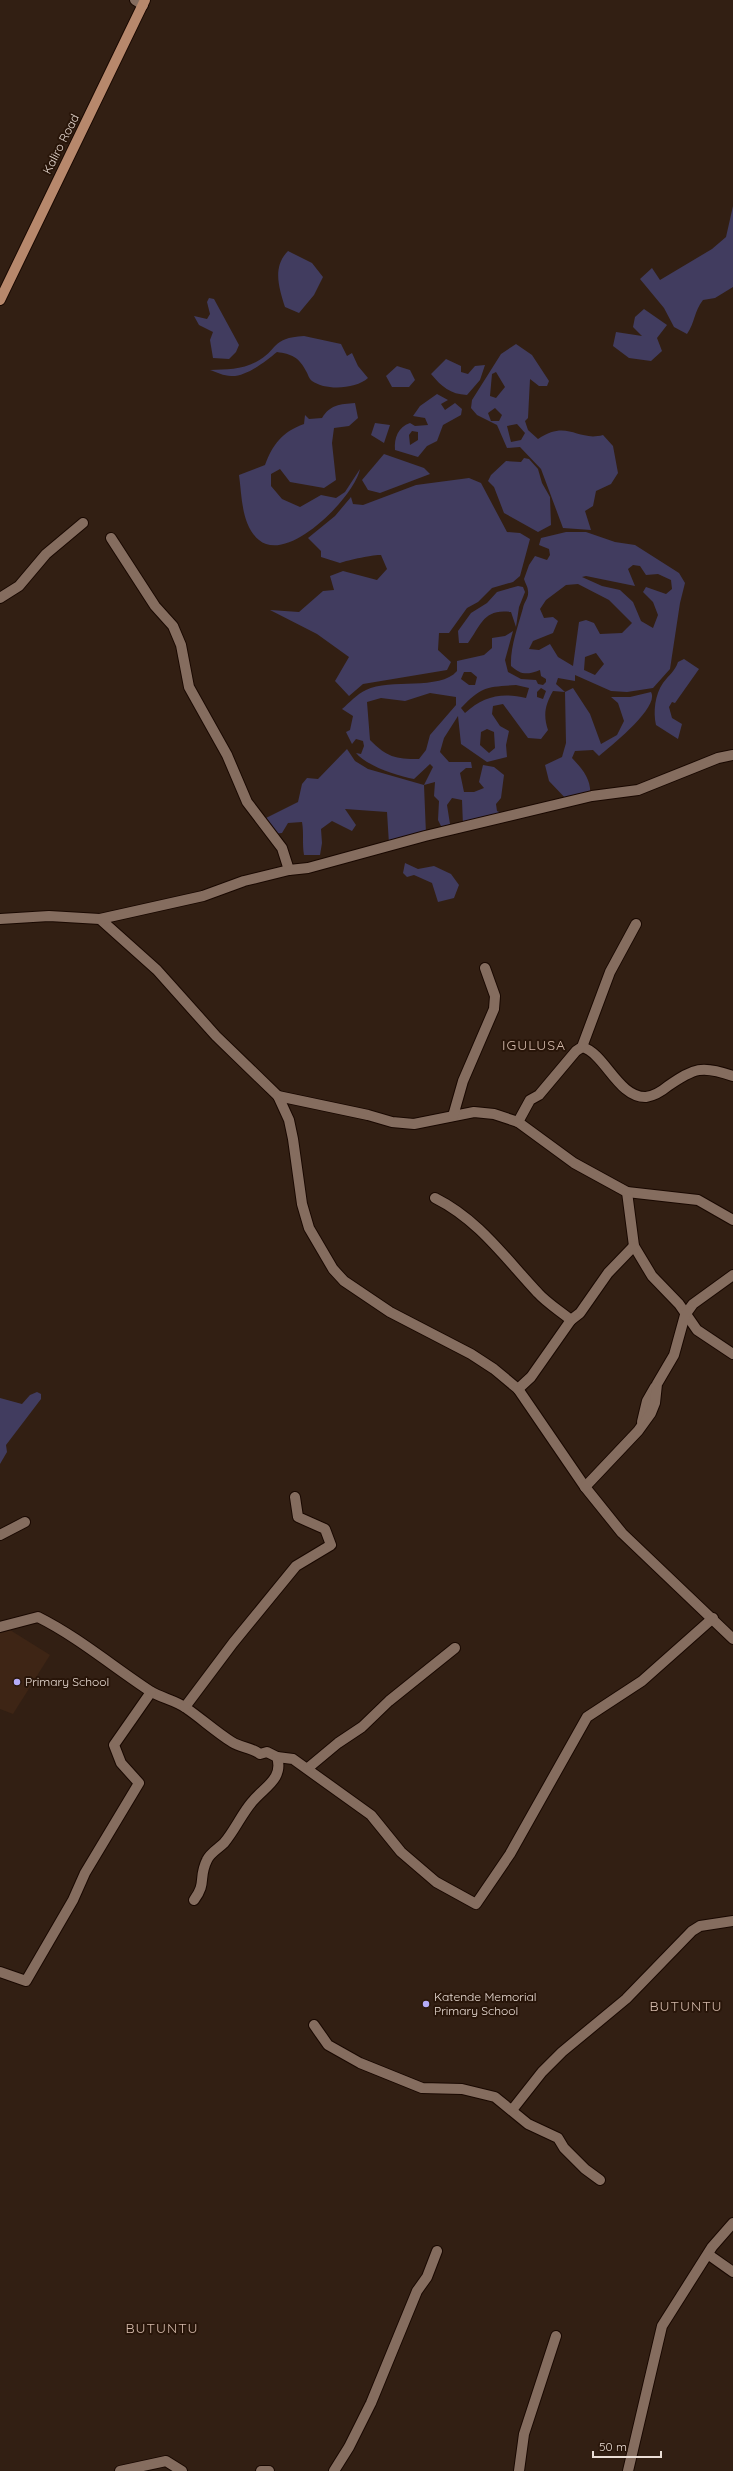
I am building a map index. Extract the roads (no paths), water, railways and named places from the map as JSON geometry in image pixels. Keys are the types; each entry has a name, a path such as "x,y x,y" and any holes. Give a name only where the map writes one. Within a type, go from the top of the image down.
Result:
{"main road":[{"name":"Kaliro Road","path":"0,300 141,2"}],"street":[{"path":"0,598 19,586 46,554 83,523"},
{"path":"111,538 155,606 173,626 181,645 189,687 227,755 247,802 282,848 289,870"},
{"path":"0,919 49,916 100,919 203,896 244,881 289,870 308,868 425,836 592,796 638,790 711,760 733,755"},
{"path":"100,919 157,970 216,1036 278,1096 289,1120 302,1204 309,1228 333,1269 344,1281 390,1312 472,1354 494,1369 518,1389 585,1487 622,1533 713,1618 733,1639"},
{"path":"518,1122 530,1100 539,1095 582,1046 610,972 636,924"},
{"path":"453,1116 463,1082 494,1009 494,996 485,968"},
{"path":"582,1046 590,1049 617,1081 634,1093 645,1097 660,1092 684,1075 697,1070 712,1068 733,1076"},
{"path":"278,1096 368,1115 392,1122 414,1124 474,1112 494,1114 518,1122 574,1164 627,1192 698,1200 733,1220"},
{"path":"627,1192 634,1246 652,1276 679,1304 685,1315 697,1330 733,1354"},
{"path":"435,1198 455,1208 501,1249 538,1294 571,1320"},
{"path":"518,1389 530,1377 571,1320 580,1313 608,1273 634,1246"},
{"path":"585,1487 642,1426 655,1403 657,1384 674,1355 685,1315 693,1304 733,1275"},
{"path":"185,1707 232,1643 296,1566 331,1545 325,1529 298,1517 295,1497"},
{"path":"0,1535 25,1522"},
{"path":"0,1627 38,1617 68,1632 83,1646 117,1666 151,1692 185,1707 234,1744 252,1748 260,1754 266,1752 277,1757 293,1760 308,1768 337,1792 371,1815 401,1852 436,1882 476,1904 510,1854 587,1717 642,1681 713,1618"},
{"path":"308,1768 455,1648"},
{"path":"0,1972 26,1981 73,1900 85,1873 124,1811 139,1783 121,1763 114,1745 151,1692"},
{"path":"194,1900 203,1888 202,1872 208,1858 224,1842 252,1802 276,1779 279,1764 277,1757"},
{"path":"512,2110 542,2072 562,2052 626,1999 692,1931 700,1926 733,1921"},
{"path":"314,2025 328,2046 360,2063 422,2088 462,2089 495,2097 528,2124 558,2138 564,2148 585,2169 600,2180"},
{"path":"628,2471 662,2326 712,2247 733,2223"},
{"path":"334,2471 349,2447 371,2403 417,2291 427,2277 437,2252"},
{"path":"708,2255 733,2272"},
{"path":"519,2471 524,2434 556,2336"},
{"path":"120,2471 166,2461 182,2471"},
{"path":"261,2471 269,2471"}],"place":[{"name":"Primary School","path":"17,1682"},
{"name":"Katende Memorial Primary School","path":"426,2004"}],"district":[{"name":"IGULUSA","path":"534,1045"},
{"name":"BUTUNTU","path":"686,2006"},
{"name":"BUTUNTU","path":"162,2328"}]}
